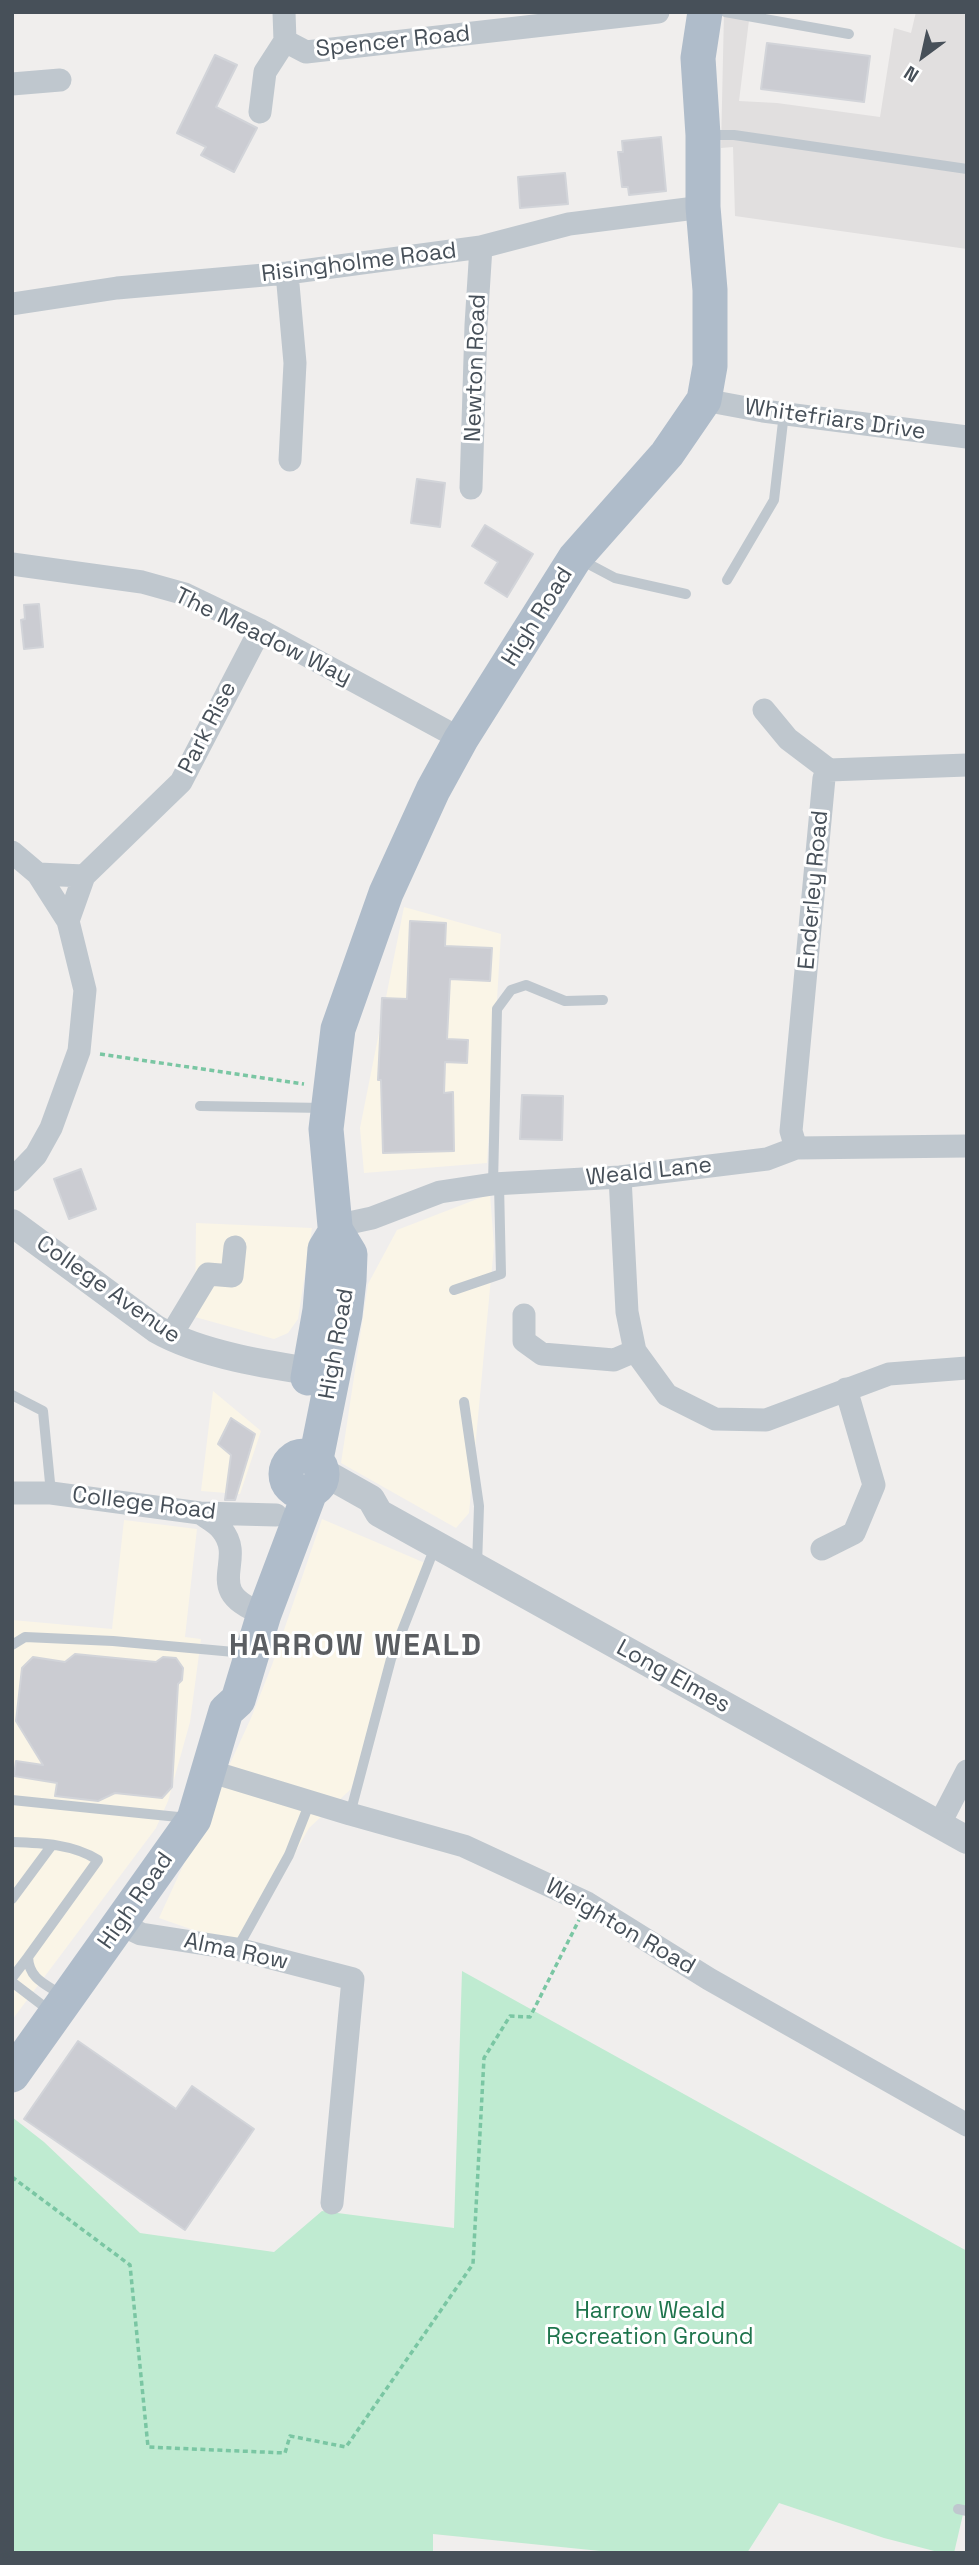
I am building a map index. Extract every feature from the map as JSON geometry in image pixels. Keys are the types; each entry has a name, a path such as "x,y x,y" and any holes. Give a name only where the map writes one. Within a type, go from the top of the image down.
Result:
{"main road":[{"name":"High Road","path":"226,1711 221,1696 234,1652 255,1611 308,1475 320,1373 345,1315 350,1254 335,1228 326,1129 329,1098 339,1025 386,894 433,790 461,739 575,558 667,454 704,400 710,366 710,290 703,207 703,135 698,58 705,12"},
{"name":"High Road","path":"12,2075 194,1819 226,1711 238,1700 276,1515 308,1475"}],"street":[{"name":"Spencer Road","path":"284,12 285,41 306,52 590,16 658,12"},
{"path":"260,112 265,72 285,41"},
{"path":"12,84 60,80"},
{"name":"Risingholme Road","path":"12,304 117,288 287,273 481,247 569,224 703,207"},
{"name":"Newton Road","path":"471,488 481,247"},
{"path":"284,447 295,363 287,273"},
{"name":"Whitefriars Drive","path":"704,400 967,437"},
{"name":"The Meadow Way","path":"12,564 142,582 185,594 260,631 461,739"},
{"name":"Park Rise","path":"68,921 85,876 181,782 260,631"},
{"path":"764,710 788,739 829,770 967,765"},
{"name":"Enderley Road","path":"796,1148 791,1131 824,778 829,770"},
{"path":"12,852 38,874 68,921 86,990 79,1051 51,1128 36,1155 12,1180"},
{"path":"38,874 85,876"},
{"name":"Weald Lane","path":"335,1228 372,1218 440,1192 496,1184 620,1177 767,1159 796,1148 967,1146"},
{"path":"620,1177 627,1312 635,1351 667,1395 715,1419 766,1420 889,1374 967,1368"},
{"name":"College Avenue","path":"12,1223 170,1337 205,1351 320,1373"},
{"path":"170,1337 208,1274 232,1276 236,1247"},
{"path":"524,1315 524,1341 542,1353 614,1360 635,1351"},
{"path":"822,1549 854,1533 874,1486 846,1389"},
{"name":"Long Elmes","path":"308,1475 371,1499 379,1513 967,1840"},
{"name":"College Road","path":"12,1493 51,1493 200,1513 276,1515"},
{"path":"200,1513 222,1529 229,1544 228,1587 235,1599 255,1611"},
{"name":"Weighton Road","path":"209,1770 464,1846 587,1903 709,1979 967,2125"},
{"path":"939,1825 967,1771"},
{"name":"Alma Row","path":"120,1924 141,1934 237,1950 353,1979 332,2203"}],"lane":[{"path":"725,12 849,34"},
{"path":"703,135 734,135 967,169"},
{"path":"727,580 774,500 784,413"},
{"path":"575,558 615,578 686,594"},
{"path":"454,1290 501,1273 496,1184 497,1009 511,990 526,985 565,1001 603,1000"},
{"path":"200,1106 329,1098"},
{"path":"12,1395 43,1411 51,1493"},
{"path":"464,1402 479,1506 477,1568"},
{"path":"350,1814 391,1660 436,1545"},
{"path":"12,1645 25,1637 113,1641 234,1652"},
{"path":"12,1800 194,1819"},
{"path":"237,1950 289,1855 310,1802"},
{"path":"12,1842 52,1845 84,1852 98,1860 12,1980 61,2006"},
{"path":"12,1899 52,1845"},
{"path":"28,1957 28,1968 61,2006"}],"path":[{"path":"79,1051 329,1098"},
{"path":"12,2177 130,2266 148,2447 285,2453 290,2436 346,2447 473,2263 484,2058 510,2016 530,2017 587,1903"}],"shaded area":[{"path":"724,12 750,12 739,101 777,103 880,117 894,28 911,33 916,12 967,12 967,249 735,216 733,147 721,148"},
{"path":"404,907 501,934 487,1163 364,1173 360,1128"},
{"path":"490,1194 494,1246 469,1513 456,1528 341,1463 368,1284 397,1230"},
{"path":"196,1223 312,1228 298,1319 288,1333 274,1339 195,1317"},
{"path":"213,1391 261,1431 240,1494 201,1491"},
{"path":"322,1519 425,1563 351,1789 309,1828 242,1947 159,1918 251,1718"},
{"path":"124,1520 197,1529 185,1637 201,1639 190,1722 168,1801 156,1828 12,2020 12,1620 112,1629"}],"green space":[{"name":"Harrow Weald Recreation Ground","path":"462,1971 967,2251 967,2497 954,2553 942,2553 884,2538 779,2503 747,2553 620,2553 433,2534 433,2553 12,2553 12,2117 44,2142 140,2233 274,2252 322,2211 454,2228"}],"building":[{"path":"767,43 870,56 864,102 761,89"},
{"path":"215,55 237,65 216,107 257,128 234,172 201,155 206,147 177,133"},
{"path":"661,137 666,191 629,195 628,187 622,187 618,152 623,152 622,141"},
{"path":"565,173 568,204 520,208 518,177"},
{"path":"417,479 445,483 440,527 411,523"},
{"path":"485,525 533,554 507,597 485,583 498,562 472,546"},
{"path":"39,604 43,647 24,649 21,620 25,619 24,605"},
{"path":"410,921 446,923 445,946 492,948 490,981 450,979 447,1039 468,1040 467,1063 445,1062 444,1093 453,1092 454,1151 383,1153 381,1080 378,1080 382,998 407,999"},
{"path":"522,1095 563,1096 562,1140 520,1139"},
{"path":"81,1169 96,1209 69,1219 54,1179"},
{"path":"231,1418 255,1434 235,1500 225,1500 231,1455 218,1444"},
{"path":"75,1654 156,1662 163,1657 176,1658 183,1668 182,1680 178,1684 172,1787 162,1798 115,1793 98,1801 55,1796 57,1783 14,1776 16,1761 43,1765 16,1721 22,1668 33,1657 65,1662"},
{"path":"78,2041 176,2109 192,2086 254,2129 185,2230 24,2119"}],"district":[{"name":"HARROW WEALD","path":"356,1647"}]}
